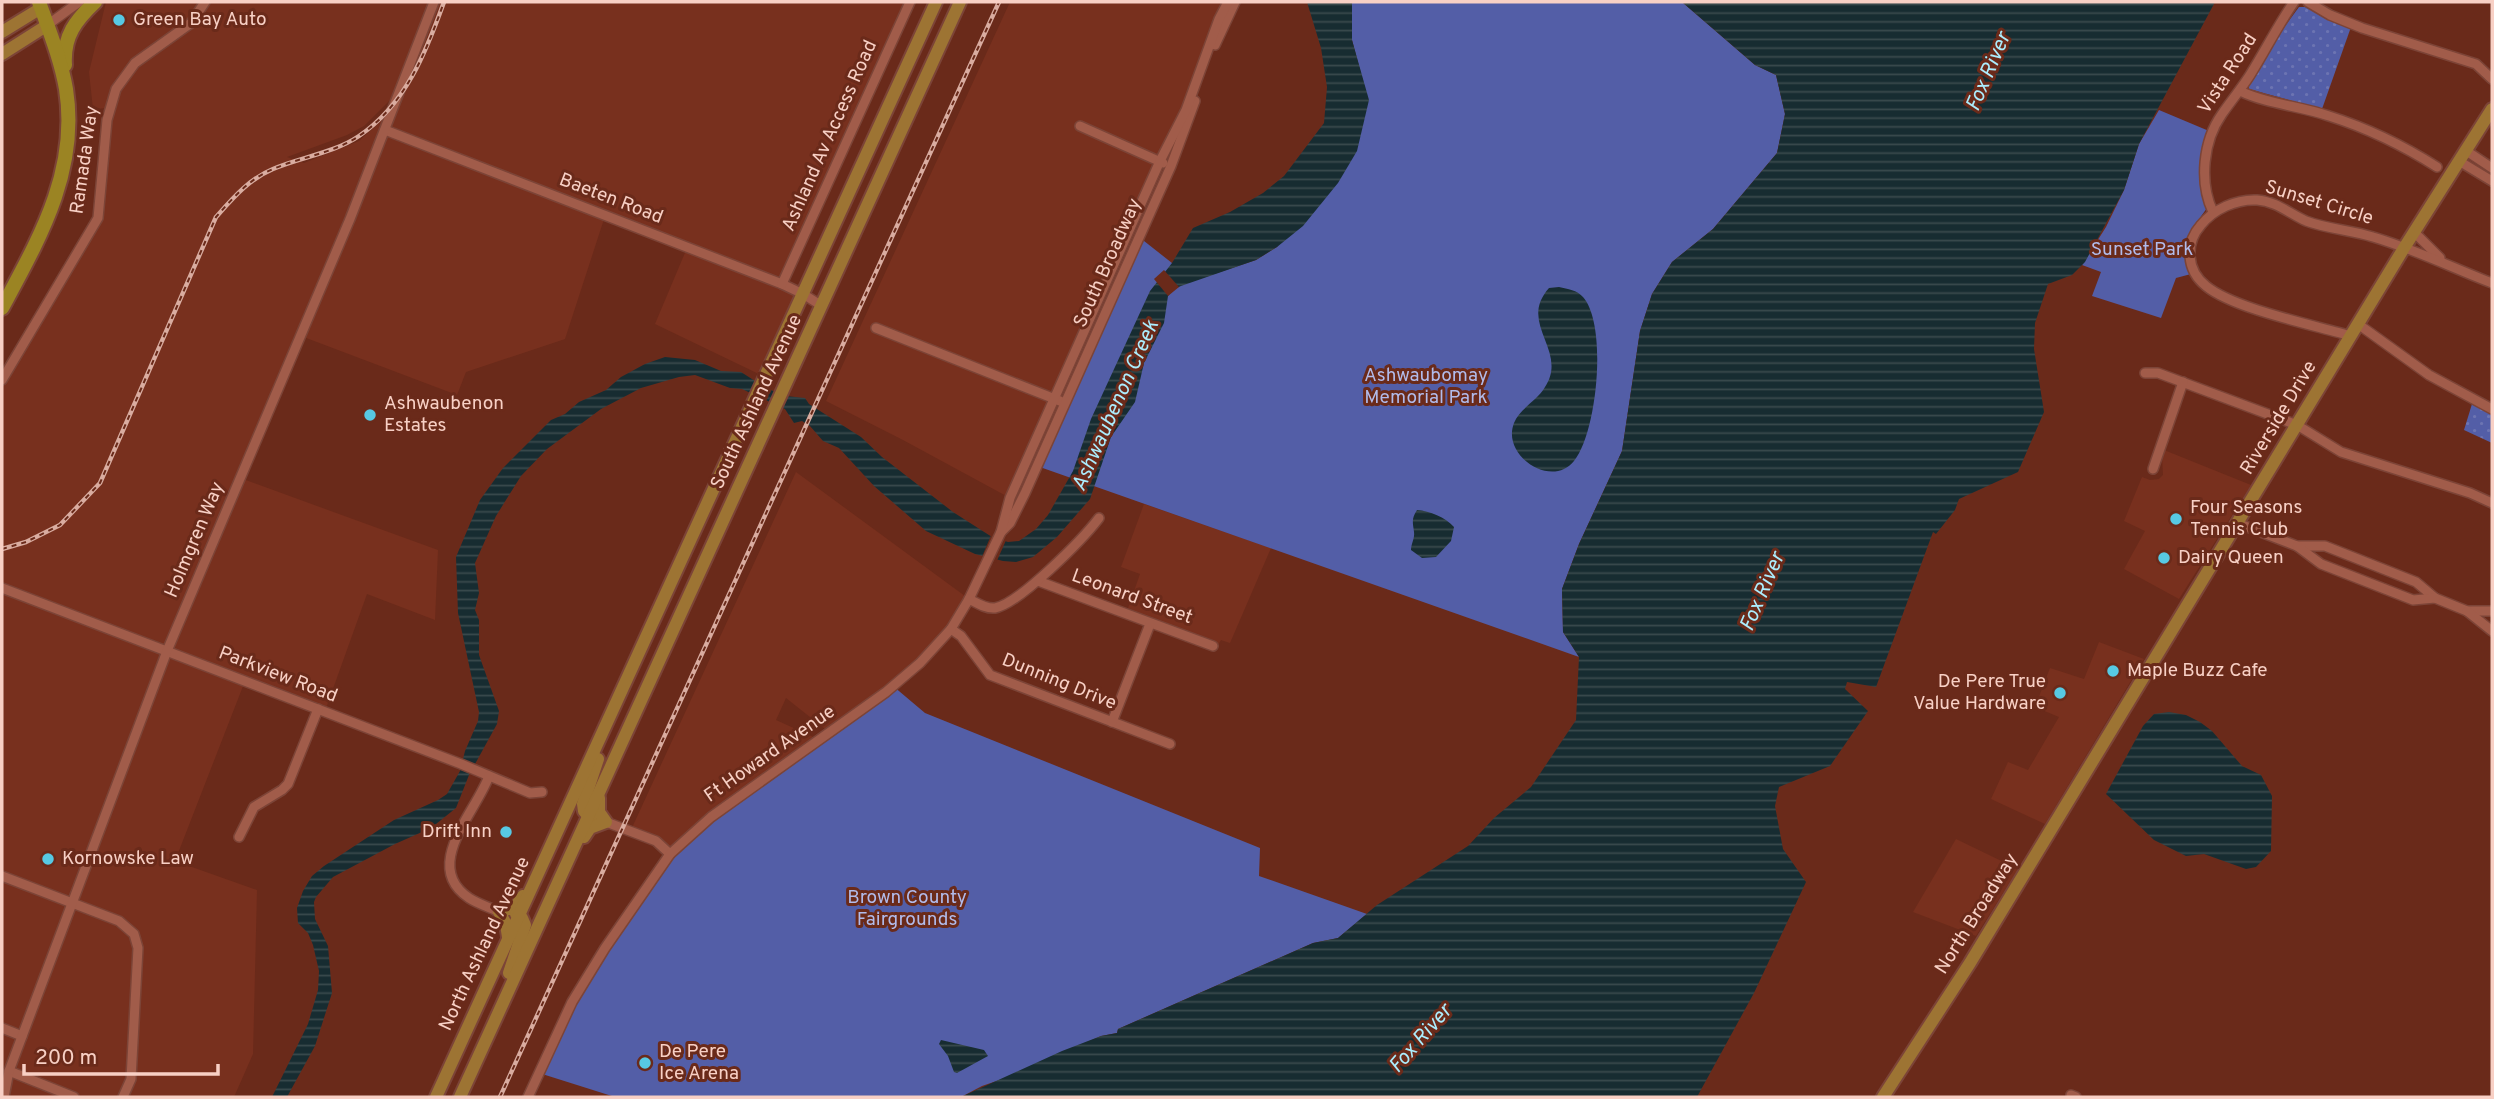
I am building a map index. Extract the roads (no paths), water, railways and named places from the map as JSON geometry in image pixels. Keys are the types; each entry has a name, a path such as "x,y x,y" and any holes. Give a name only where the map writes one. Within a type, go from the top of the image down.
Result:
{"highway":[{"path":"2,308 43,232 62,180 68,127 64,56 68,36 76,20 95,2"},
{"path":"43,4 46,26 65,87"}],"main road":[{"name":"South Ashland Avenue","path":"569,806 936,2"},
{"name":"South Ashland Avenue","path":"597,821 601,787 960,2"},
{"path":"2,32 43,4"},
{"path":"2,54 46,26"},
{"name":"Riverside Drive","path":"2100,748 2404,248 2492,109"},
{"path":"597,821 583,804 604,742 605,728"},
{"path":"508,937 508,913 520,902 582,765 597,745"},
{"name":"North Broadway","path":"1883,1097 1970,963 2100,748"},
{"path":"597,821 601,787"},
{"name":"North Ashland Avenue","path":"436,1097 508,937 508,913 569,806"},
{"name":"North Ashland Avenue","path":"460,1097 523,959 597,821"},
{"path":"496,1017 523,932 524,920 508,913"}],"street":[{"path":"46,26 79,2"},
{"name":"Ramada Way","path":"2,380 98,218 107,120 116,89 135,63 191,23 205,2"},
{"name":"Holmgren Way","path":"4,1097 9,1071 167,651 350,219 434,2"},
{"name":"Ashland Av Access Road","path":"782,284 910,2"},
{"name":"South Broadway","path":"969,599 1000,532 1010,498 1160,161 1186,110 1219,19 1228,2"},
{"name":"South Broadway","path":"1000,532 1006,529 1015,515 1171,166 1187,128 1204,72 1235,2"},
{"name":"Vista Road","path":"2213,212 2206,198 2204,185 2208,146 2217,122 2294,2"},
{"path":"2308,2 2330,15 2362,28 2476,64 2492,79"},
{"path":"2240,90 2253,97 2301,107 2356,125 2437,167"},
{"path":"1080,126 1171,166"},
{"name":"Baeten Road","path":"385,130 782,284 822,306"},
{"path":"2462,156 2492,168"},
{"path":"2462,156 2492,181"},
{"name":"Sunset Circle","path":"2213,212 2232,204 2257,200 2278,206 2306,221 2373,237 2492,283"},
{"path":"2213,212 2193,234 2190,243 2192,266 2205,285 2221,295 2247,305 2351,336"},
{"path":"2414,232 2447,264"},
{"path":"2358,324 2428,375 2492,409"},
{"path":"876,328 1064,403"},
{"path":"2145,373 2158,373 2183,382 2297,425 2342,452 2470,493 2492,503"},
{"path":"2152,469 2183,382"},
{"path":"969,599 992,608 1000,606 1038,581 1099,519"},
{"path":"2237,523 2297,546 2321,565 2413,600 2435,598"},
{"path":"2297,546 2325,546 2416,582 2435,598 2467,611 2492,631"},
{"name":"Leonard Street","path":"1038,581 1213,646"},
{"name":"Parkview Road","path":"2,588 530,793 542,792"},
{"name":"Ft Howard Avenue","path":"528,1097 572,1002 605,948 670,854 711,817 886,692 920,663 951,629 969,599"},
{"path":"2467,611 2492,611"},
{"path":"1112,722 1150,624"},
{"name":"Dunning Drive","path":"951,629 961,636 990,676 1170,744"},
{"path":"239,837 254,807 288,784 318,709"},
{"path":"489,776 453,843 449,863 453,880 462,893 508,913"},
{"path":"597,821 656,841 670,854"},
{"path":"2,876 125,924 134,934 137,941 131,1079 123,1097"},
{"path":"2,1028 22,1036"},
{"path":"9,1071 74,1097"}],"water":[{"name":"Ashwaubenon Creek","path":"1307,2 1352,2 1352,40 1369,100 1357,151 1338,183 1303,226 1277,247 1256,260 1174,289 1168,296 1164,323 1144,363 1135,402 1111,437 1090,499 1057,537 1033,557 1016,562 1003,561 975,554 926,531 874,486 839,448 823,441 802,421 794,423 785,409 742,389 730,388 695,375 641,388 601,409 547,449 521,476 496,516 475,563 479,593 475,610 479,620 479,655 499,711 497,724 469,775 456,808 431,828 333,877 316,897 315,919 328,946 332,993 315,1046 287,1097 272,1097 308,1024 318,990 319,971 313,945 308,933 298,923 297,908 303,891 312,876 324,866 394,820 447,794 460,771 479,712 458,613 456,557 480,500 503,468 551,420 565,414 579,402 606,390 621,377 665,357 695,360 721,371 741,372 766,388 786,396 805,398 809,404 861,437 882,457 953,512 992,537 1008,542 1019,541 1036,529 1048,515 1073,471 1091,419 1150,291 1172,263 1193,228 1230,212 1263,193 1284,176 1324,123 1327,87 1321,48"},
{"name":"Fox River","path":"1682,2 2215,2 2139,144 2124,190 2085,262 2072,275 2048,284 2035,323 2034,349 2044,412 2018,472 1959,499 1955,510 1936,534 1933,532 1876,687 1847,682 1845,689 1868,711 1830,766 1779,787 1775,806 1783,849 1806,882 1754,993 1697,1097 961,1097 1062,1051 1101,1036 1117,1033 1118,1029 1313,943 1338,938 1377,905 1468,846 1494,818 1531,787 1576,720 1579,657 1563,632 1562,589 1579,544 1622,451 1640,331 1652,294 1672,262 1713,229 1777,153 1785,114 1776,75 1755,65"},
{"path":"1559,287 1581,295 1591,311 1597,354 1594,404 1589,428 1574,461 1565,469 1554,472 1531,465 1521,457 1512,435 1517,418 1542,392 1551,374 1551,361 1538,313 1549,288"},
{"path":"1417,510 1437,515 1454,527 1451,541 1436,557 1422,558 1411,550 1413,519"},
{"path":"2169,712 2186,715 2200,722 2212,731 2242,766 2261,775 2272,796 2271,851 2256,867 2246,869 2204,854 2186,856 2154,840 2106,794 2143,726 2154,714"},
{"path":"941,1040 984,1050 988,1056 957,1073 954,1072 948,1056 939,1044"}],"railway":[{"path":"2,549 26,542 60,525 100,483 216,217 242,190 264,173 349,142 390,109 422,58 444,2"},
{"path":"500,1097 999,2"}],"place":[{"name":"Green Bay Auto","path":"119,20"},
{"name":"Ashwaubenon Estates","path":"370,415"},
{"name":"Four Seasons Tennis Club","path":"2176,519"},
{"name":"Dairy Queen","path":"2164,558"},
{"name":"Maple Buzz Cafe","path":"2113,671"},
{"name":"De Pere True Value Hardware","path":"2060,693"},
{"name":"Drift Inn","path":"506,832"},
{"name":"Kornowske Law","path":"48,859"},
{"name":"De Pere Ice Arena","path":"645,1063"}],"park label":[{"name":"Sunset Park","path":"2142,250"},
{"name":"Ashwaubomay Memorial Park","path":"1426,387"},
{"name":"Brown County Fairgrounds","path":"907,909"}]}
